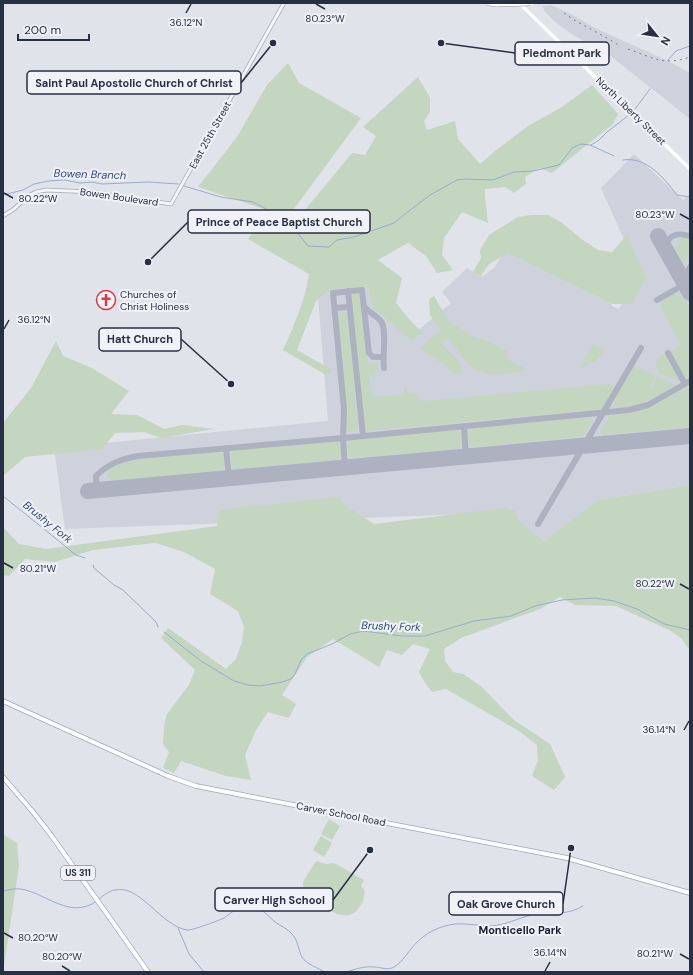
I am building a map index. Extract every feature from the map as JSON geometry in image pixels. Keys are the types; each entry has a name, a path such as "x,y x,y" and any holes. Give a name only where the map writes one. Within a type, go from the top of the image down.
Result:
{"highway":[{"path":"489,3 531,3"}],"main road":[{"name":"North Liberty Street","path":"519,3 690,169"},
{"name":"Carver School Road","path":"3,701 168,776 196,786 567,858 690,892"},
{"name":"US 311","path":"3,777 51,835 148,972"}],"street":[{"name":"East 25th Street","path":"171,204 284,3"},
{"name":"Bowen Boulevard","path":"3,216 14,209 28,196 36,192 46,190 92,192 171,204"}],"shaded area":[{"path":"551,5 567,12 595,28 666,60 690,73 690,119 608,54 573,35 554,21 546,13 542,6"},
{"path":"634,154 683,200 690,194 690,485 598,500 579,535 529,553 495,513 65,529 54,448 328,421 317,285 373,287 417,331 451,303 442,292 467,268 482,277 495,267 502,255 508,253 612,304 612,306 618,309 642,280 601,188"}],"green space":[{"path":"288,63 299,83 361,118 288,217 198,187 237,137 267,85"},
{"path":"418,77 430,98 430,112 424,121 427,130 455,121 458,139 480,164 528,126 562,107 592,85 618,114 613,124 552,173 539,168 525,177 526,184 514,193 505,187 485,189 488,223 462,212 444,238 442,255 453,270 437,273 426,256 408,243 378,260 402,278 396,303 423,333 411,340 372,307 368,287 329,289 316,301 297,350 332,370 328,376 283,350 302,303 309,274 248,239 262,221 283,231 295,222 352,153 365,155 376,136 363,127"},
{"path":"548,215 561,222 580,238 598,250 612,252 627,235 646,278 632,304 612,304 508,253 489,264 481,276 473,272 481,258 480,250 489,235 518,217"},
{"path":"684,237 690,239 690,254 683,264 675,249 681,238"},
{"path":"355,293 359,294 362,302 368,364 378,362 378,370 376,370 376,372 378,371 379,373 374,373 375,377 371,376 369,372 371,396 372,379 375,379 372,380 374,397 404,396 404,389 407,389 407,393 416,394 418,399 423,401 610,384 615,388 615,390 606,406 601,409 367,431 364,429 362,424 350,301 350,297"},
{"path":"672,294 681,296 690,309 689,378 684,377 670,353 681,345 660,305 662,300"},
{"path":"434,296 449,321 473,337 488,341 507,351 506,359 528,370 506,374 484,373 471,366 448,339 441,343 459,361 462,373 457,375 421,348 430,339 442,331 430,315 429,299"},
{"path":"341,312 347,313 348,317 358,426 354,433 347,431 345,427 346,402 338,316"},
{"path":"56,341 63,356 92,368 129,391 111,414 137,415 164,429 182,425 214,429 161,438 144,432 115,433 102,449 25,457 3,476 3,423 31,388"},
{"path":"593,344 604,350 594,362 580,369"},
{"path":"665,354 679,377 679,381 659,373 655,365 657,363 657,358"},
{"path":"634,366 656,375 650,389 654,387 657,376 675,385 664,393 648,400 631,406 618,408 614,404 615,398"},
{"path":"690,385 690,427 603,435 600,432 608,418 612,415 629,414 642,410"},
{"path":"590,417 593,421 584,435 579,437 474,447 468,442 468,433 472,428"},
{"path":"454,430 459,431 462,436 462,444 458,449 352,458 348,456 347,444 351,440"},
{"path":"335,441 338,442 341,449 341,456 336,460 236,469 234,469 231,465 231,453 236,450"},
{"path":"218,452 223,454 224,457 224,468 219,471 115,481 111,480 107,476 109,470 128,462 160,457"},
{"path":"690,485 690,647 688,648 682,639 671,631 616,606 575,605 560,597 540,609 461,638 444,649 445,661 453,672 463,674 482,687 514,720 550,744 565,777 554,790 532,776 538,760 537,745 519,731 446,689 432,692 419,672 430,649 413,644 402,655 387,650 379,667 333,639 307,657 282,695 296,704 289,718 268,712 256,730 245,755 251,780 226,776 181,761 174,773 163,768 169,752 163,744 164,726 167,714 189,685 195,670 161,638 168,628 226,669 236,659 242,642 244,627 238,611 210,594 215,569 184,552 155,543 93,550 55,562 25,559 9,576 3,575 3,527 19,544 46,549 217,526 219,510 339,497 342,503 374,524 505,508 515,511 518,520 544,542 598,500"},
{"path":"329,819 340,826 332,840 321,834"},
{"path":"3,834 17,843 19,866 3,972"},
{"path":"321,836 332,843 324,857 313,850"},
{"path":"316,861 326,864 334,863 364,880 361,886 364,889 364,898 356,911 352,914 343,915 328,910 312,900 306,894 303,882"}],"waterway":[{"path":"668,60 676,51 690,46"},
{"path":"635,109 650,89"},
{"path":"591,145 629,115"},
{"name":"Bowen Branch","path":"184,186 221,197 253,202 287,220 308,246 329,247 337,240 354,237 394,223 430,195 457,180 493,180 514,172 533,171 559,165 572,148 581,144 590,145 614,156"},
{"path":"623,160 639,161 647,165 660,175 677,195 690,197"},
{"name":"Bowen Branch","path":"3,195 23,190 34,184 48,181 65,180 80,183 92,182 102,184 148,182 178,184"},
{"name":"Brushy Fork","path":"3,496 76,555 85,558"},
{"name":"Brushy Fork","path":"93,565 94,568 114,585 123,590 156,622 158,627"},
{"name":"Brushy Fork","path":"164,632 201,661 234,681 248,685 260,686 291,679 295,674 301,660 307,654 332,644 350,634 364,631 402,636 425,636 474,621 511,616 535,606 562,600 595,598 614,601 637,609 664,624 690,630"},
{"path":"3,891 21,889 68,907 78,908 87,906 97,901"},
{"path":"99,899 115,890 124,890 133,893 168,921 177,927 187,930 224,918 234,910 246,904 254,905 290,932 296,940 301,954 309,964 325,972"},
{"path":"347,972 367,967 388,969 395,967 423,937 443,926 460,924 491,926 507,923 532,915 571,911 583,906"},
{"path":"178,928 189,954 204,972"}],"taxiway":[{"path":"667,252 667,242 671,237 680,234 690,236"},
{"path":"683,280 690,267"},
{"path":"657,300 685,284"},
{"path":"345,468 343,438 344,409 333,293 362,290 369,353 373,357 383,357"},
{"path":"348,291 363,436"},
{"path":"364,306 382,323 384,333 384,368"},
{"path":"335,308 349,307"},
{"path":"538,524 641,348"},
{"path":"668,353 685,384"},
{"path":"97,491 96,476 105,468 115,463 138,456 343,438 629,410 648,405 690,381"},
{"path":"464,426 466,457"},
{"path":"226,448 229,478"}],"runway":[{"path":"658,236 690,293"},
{"path":"88,491 690,436"}],"railway":[{"path":"564,13 620,46"},
{"path":"628,49 665,61 681,60 690,57"}],"place":[{"name":"Saint Paul Apostolic Church of Christ","path":"273,43"},
{"name":"Piedmont Park","path":"441,43"},
{"name":"Prince of Peace Baptist Church","path":"148,262"},
{"name":"Churches of Christ Holiness","path":"106,300"},
{"name":"Hatt Church","path":"231,384"},
{"name":"Oak Grove Church","path":"571,848"},
{"name":"Carver High School","path":"370,850"}],"district":[{"name":"Monticello Park","path":"520,930"}]}
